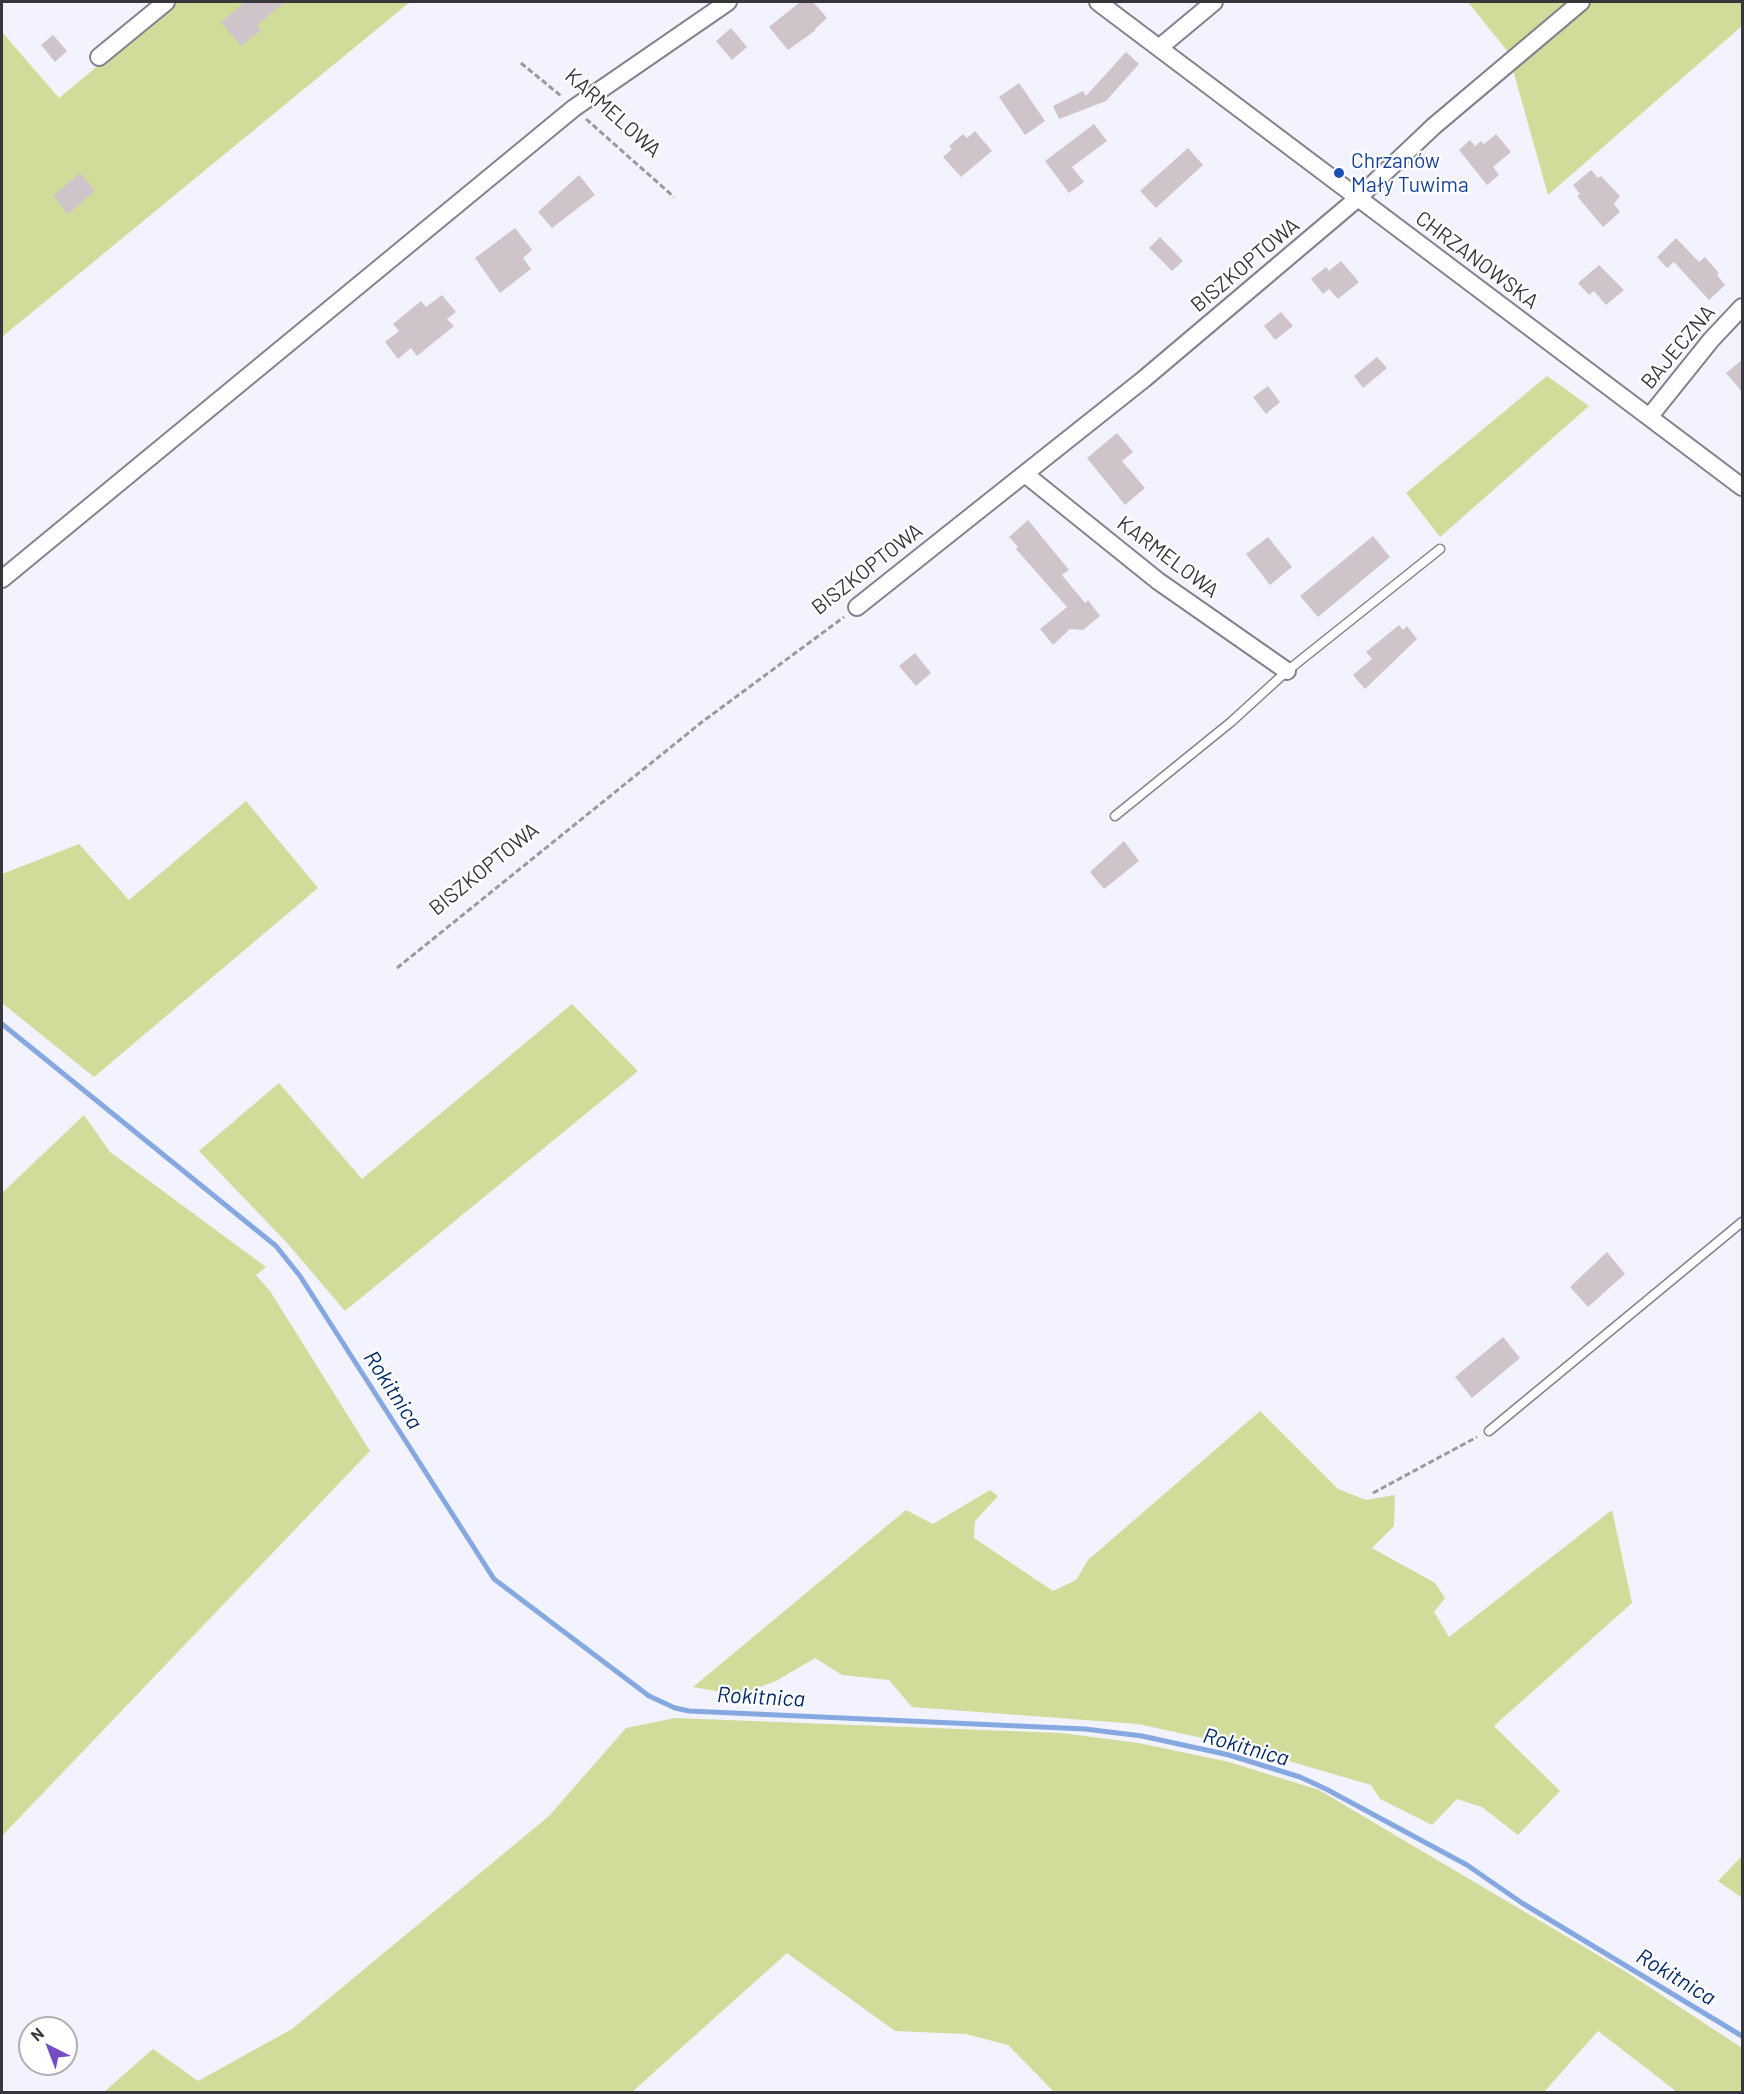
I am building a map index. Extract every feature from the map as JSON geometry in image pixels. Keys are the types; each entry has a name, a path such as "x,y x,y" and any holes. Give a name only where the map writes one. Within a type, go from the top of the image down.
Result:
{"street":[{"path":"99,57 166,2"},
{"path":"2,579 574,108 728,2"},
{"name":"CHRZANOWSKA","path":"1098,2 1743,488"},
{"path":"1160,47 1215,2"},
{"name":"BISZKOPTOWA","path":"857,607 1144,379 1358,198 1434,126 1581,2"},
{"name":"BAJECZNA","path":"1650,416 1711,340 1743,308"},
{"name":"KARMELOWA","path":"1025,474 1158,581 1287,671"}],"lane":[{"path":"1115,816 1231,722 1287,671 1440,549"},
{"path":"1490,1431 1743,1222"}],"path":[{"name":"KARMELOWA","path":"521,63 674,197"},
{"name":"BISZKOPTOWA","path":"397,968 702,722 857,607"},
{"path":"1373,1493 1490,1431"}],"green space":[{"path":"175,2 410,2 2,337 2,32 59,98"},
{"path":"1468,2 1742,2 1742,26 1548,195 1508,52"},
{"path":"1547,376 1589,406 1440,537 1406,493"},
{"path":"246,801 318,888 94,1077 2,1003 2,874 79,844 129,900"},
{"path":"572,1004 638,1071 345,1311 288,1244 199,1151 279,1083 362,1179"},
{"path":"84,1115 110,1152 266,1267 256,1275 270,1291 370,1451 2,1836 2,1193"},
{"path":"1260,1411 1338,1489 1366,1500 1395,1495 1394,1526 1372,1548 1435,1583 1445,1598 1434,1612 1449,1637 1612,1510 1632,1603 1494,1726 1560,1791 1518,1835 1482,1807 1457,1799 1432,1825 1380,1799 1371,1785 1234,1745 1138,1724 912,1707 889,1680 842,1675 815,1658 776,1681 737,1695 693,1687 906,1510 933,1524 990,1490 998,1496 975,1521 974,1538 1053,1591 1076,1580 1088,1560"},
{"path":"675,1718 1061,1733 1139,1743 1229,1762 1319,1790 1628,1973 1742,2048 1742,2092 1677,2092 1598,2031 1544,2092 1054,2092 1008,2045 966,2034 895,2031 787,1953 632,2092 104,2092 153,2049 198,2081 292,2029 549,1816 626,1728"},
{"path":"1742,1856 1742,1898 1718,1881"}],"building":[{"path":"245,2 285,2 257,25 261,30 241,46 221,22"},
{"path":"800,2 813,2 827,18 816,30 788,50 769,27"},
{"path":"731,28 747,47 732,60 716,41"},
{"path":"53,35 67,51 55,62 41,45"},
{"path":"1126,52 1139,64 1106,101 1059,119 1053,106 1083,91 1086,96"},
{"path":"1019,83 1045,121 1025,135 999,97"},
{"path":"1094,124 1107,141 1072,167 1084,182 1069,193 1045,161"},
{"path":"975,131 992,151 961,177 943,157 952,149 949,146 963,134 967,138"},
{"path":"1496,134 1511,152 1493,167 1499,175 1487,185 1459,150 1470,140 1475,146 1481,141 1484,144"},
{"path":"1188,148 1203,165 1156,208 1140,191"},
{"path":"1591,170 1598,178 1601,176 1620,196 1614,204 1620,212 1603,227 1577,196 1580,194 1573,185"},
{"path":"80,173 95,191 68,214 53,196"},
{"path":"579,175 595,195 552,228 538,212"},
{"path":"515,228 532,250 523,258 531,269 500,293 475,258"},
{"path":"1160,237 1183,261 1172,271 1149,248"},
{"path":"1676,238 1699,262 1705,257 1719,273 1717,275 1725,285 1709,300 1674,262 1667,268 1657,257"},
{"path":"1341,261 1359,282 1338,299 1329,289 1323,294 1311,279 1326,267 1329,271"},
{"path":"1599,265 1624,290 1606,305 1594,291 1589,295 1578,283"},
{"path":"442,295 456,312 447,319 454,326 417,356 411,348 398,359 385,342 399,331 393,324 421,301 426,307"},
{"path":"1281,312 1293,326 1275,340 1264,326"},
{"path":"1377,357 1387,368 1363,388 1354,376"},
{"path":"1743,359 1743,393 1726,373"},
{"path":"1268,386 1280,402 1266,414 1253,397"},
{"path":"1117,433 1133,452 1122,461 1145,488 1125,505 1087,458"},
{"path":"1028,520 1069,570 1062,575 1085,603 1088,600 1100,616 1083,630 1070,629 1053,645 1040,629 1067,607 1016,549 1018,547 1009,537"},
{"path":"1373,536 1390,557 1318,617 1300,596"},
{"path":"1268,537 1292,567 1270,585 1246,554"},
{"path":"1399,625 1403,630 1407,626 1417,639 1365,689 1353,675 1372,659 1366,652"},
{"path":"915,653 931,673 916,686 899,666"},
{"path":"1124,841 1139,861 1104,889 1090,872"},
{"path":"1607,1252 1625,1274 1588,1307 1570,1287"},
{"path":"1503,1337 1520,1358 1472,1398 1455,1377"}],"waterway":[{"name":"Rokitnica","path":"2,1024 276,1246 300,1276 494,1579 649,1696 675,1708 689,1711 1085,1729 1142,1736 1229,1755 1300,1777 1467,1865 1522,1903 1742,2036"}],"place":[{"name":"Chrzanów Mały Tuwima","path":"1339,173"}]}
